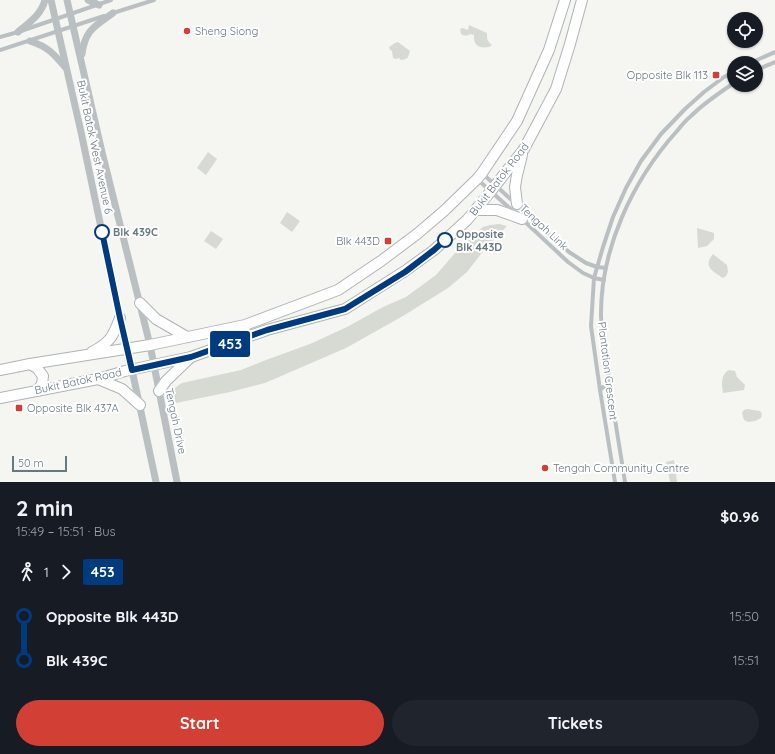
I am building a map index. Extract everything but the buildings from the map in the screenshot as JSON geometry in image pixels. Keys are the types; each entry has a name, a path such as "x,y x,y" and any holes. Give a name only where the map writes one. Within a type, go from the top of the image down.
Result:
{"main road":[{"name":"Bukit Batok Road","path":"0,370 150,345 245,325 338,290 381,261 417,234 444,211 480,176 518,121 549,50 564,0"},
{"name":"Bukit Batok Road","path":"0,398 98,379 191,357 267,330 345,309 405,272 434,250 467,220 524,149 556,89 582,0"},
{"path":"517,204 515,187 516,175 524,149"},
{"path":"476,210 497,210 522,219"},
{"path":"140,303 156,320 187,337"},
{"path":"85,355 108,342 112,337 120,318"},
{"path":"159,391 166,381 191,357"},
{"path":"30,364 37,368 43,376 42,384 37,391"},
{"path":"98,379 122,389 140,405"}],"street":[{"path":"18,32 36,17 41,11 45,0"},
{"name":"Bukit Batok West Avenue 6","path":"51,0 132,370"},
{"name":"Bukit Batok West Avenue 6","path":"67,0 154,365"},
{"path":"88,0 99,5"},
{"path":"0,37 55,20 111,0"},
{"path":"0,50 154,0"},
{"path":"81,59 83,44 88,34 113,13"},
{"path":"30,40 46,48 66,69"},
{"path":"763,57 775,52"},
{"path":"763,67 775,62"},
{"name":"Plantation Crescent","path":"615,482 591,326 594,278 597,267 613,217 626,188 641,161 661,134 686,109 704,92 727,76"},
{"name":"Plantation Crescent","path":"625,482 601,318 606,268 621,220 633,192 648,166 690,117 710,99 727,88"},
{"name":"Tengah Link","path":"480,176 517,204 569,252 586,263 597,267 606,268"},
{"name":"Tengah Link","path":"480,176 494,188 522,219 568,262 583,274 604,280"},
{"name":"Tengah Drive","path":"154,365 177,482"},
{"path":"132,370 156,482"},
{"path":"600,390 603,386 610,387"}],"shaded area":[{"path":"469,25 487,33 488,40 492,45 489,47 477,46 474,35 470,34 466,36 461,34 460,29 463,28 468,30"},
{"path":"398,42 410,51 406,59 401,60 399,58 393,58 392,51 389,47"},
{"path":"208,152 217,159 206,175 197,168"},
{"path":"287,212 300,221 292,232 280,223"},
{"path":"499,224 507,226 484,250 467,272 448,288 403,316 346,348 265,383 171,404 173,391 182,383 241,370 310,344 406,297 436,275 455,253 483,227"},
{"path":"697,228 714,233 714,239 707,246 698,248"},
{"path":"211,231 223,239 216,249 204,241"},
{"path":"713,254 727,265 728,272 723,278 710,268 709,262"},
{"path":"729,370 735,371 737,377 745,385 744,390 723,393 723,377"},
{"path":"747,409 760,411 762,414 761,418 748,422 744,420 742,413"},
{"path":"674,460 677,482 670,482 666,462"}],"bus line":[{"name":"453","path":"102,232 132,370 191,357 267,330 345,309 405,272 445,240"}],"place":[{"name":"Sheng Siong","path":"187,31"},
{"name":"Opposite Blk 113","path":"716,75"},
{"name":"Blk 439C","path":"102,232"},
{"name":"Opposite Blk 443D","path":"445,240"},
{"name":"Blk 443D","path":"388,241"},
{"name":"Opposite Blk 437A","path":"19,408"},
{"name":"Tengah Community Centre","path":"545,468"}]}
